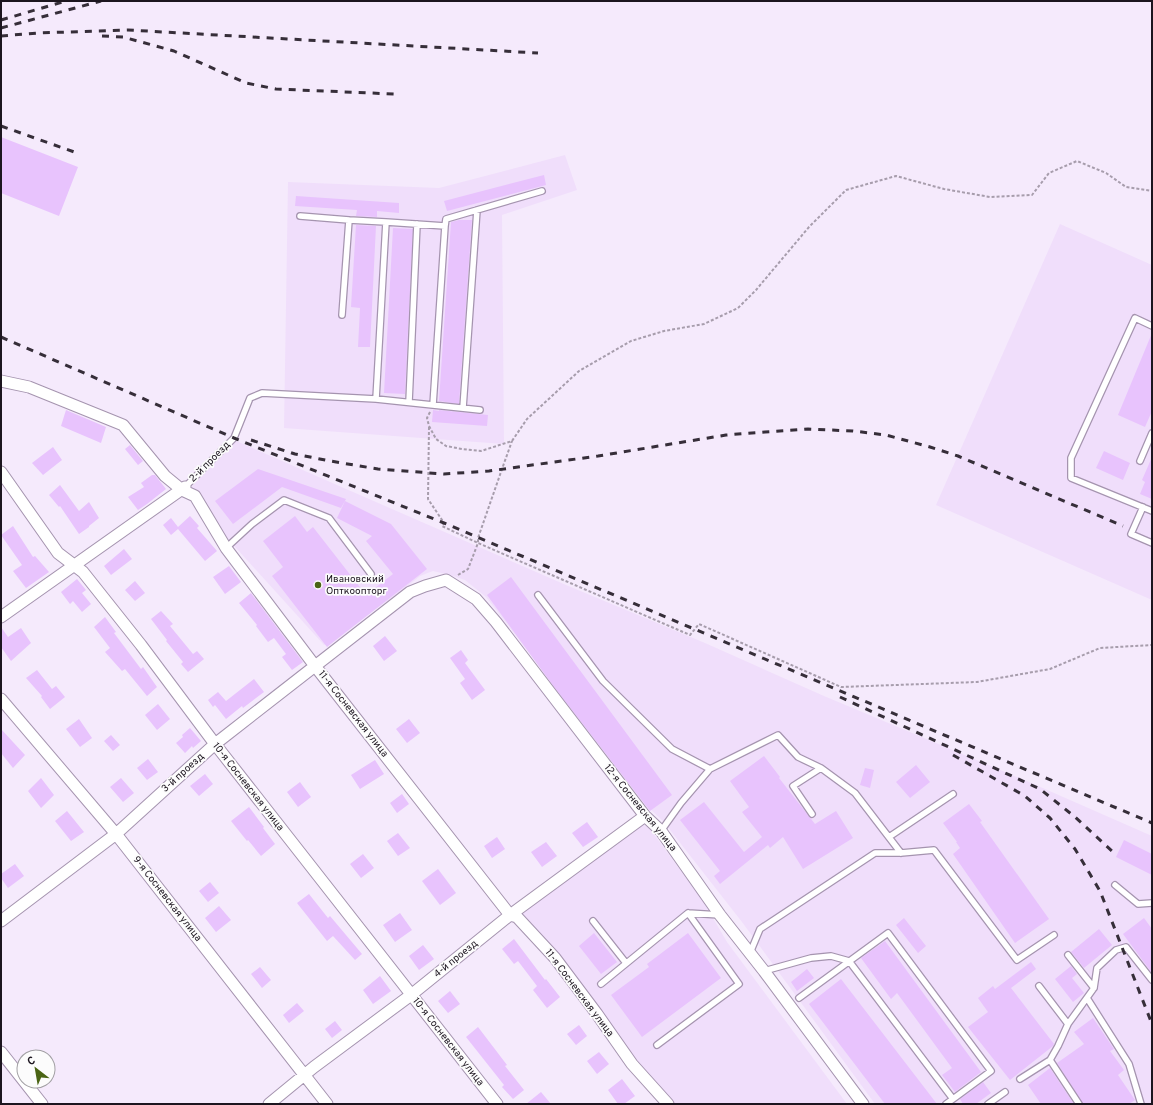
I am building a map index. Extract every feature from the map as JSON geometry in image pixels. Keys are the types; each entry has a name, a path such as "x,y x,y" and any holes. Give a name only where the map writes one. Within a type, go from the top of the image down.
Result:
{"street":[{"name":"11-я Сосневская улица","path":"1,381 29,387 123,425 165,476 195,496 226,548 315,666 510,915 517,917 555,958 632,1064 668,1104"},
{"name":"10-я Сосневская улица","path":"1,472 58,553 84,572 215,744 497,1104"},
{"name":"2-й проезд","path":"1,617 183,489"},
{"name":"3-й проезд","path":"1,921 116,834 215,744 410,592 446,580"},
{"name":"12-я Сосневская улица","path":"446,580 476,599 496,622 644,816 662,831 720,916 764,971 863,1104"},
{"name":"9-я Сосневская улица","path":"1,699 116,834 327,1104"},
{"name":"4-й проезд","path":"269,1104 304,1075 411,995 510,915 644,816"},
{"path":"1,1052 42,1104"}],"lane":[{"path":"433,405 446,219 542,191"},
{"path":"464,408 477,210"},
{"path":"300,216 445,226"},
{"path":"342,315 349,220"},
{"path":"376,399 386,222"},
{"path":"409,402 417,224"},
{"path":"1152,326 1135,318 1071,458 1071,478 1152,511"},
{"name":"2-й проезд","path":"183,489 234,438 250,398 262,393 376,399 480,410"},
{"path":"1140,461 1152,433"},
{"path":"226,548 252,524 284,500 329,518 371,574"},
{"path":"1143,507 1131,534 1152,543"},
{"path":"538,595 603,680 672,749 710,769"},
{"path":"662,831 681,803 710,769 778,735 798,757 821,768 855,794 901,853"},
{"path":"812,814 793,786 821,768"},
{"path":"889,837 954,794"},
{"path":"750,953 760,929 875,853 901,853 934,850 1017,960 1054,935"},
{"path":"1115,885 1138,904 1152,903"},
{"path":"601,984 688,913 720,916"},
{"path":"657,1045 739,984 688,913"},
{"path":"593,921 626,963"},
{"path":"799,998 888,933 991,1071 946,1104"},
{"path":"1020,1079 1050,1060 1068,1024 1094,988 1097,968 1116,950 1126,947 1152,980"},
{"path":"1068,955 1094,988"},
{"path":"764,971 811,958 831,956 849,961 953,1099"},
{"path":"1039,986 1068,1024"},
{"path":"1087,998 1129,1064 1141,1104"},
{"path":"1050,1060 1079,1104"},
{"path":"988,1104 1005,1092"}],"path":[{"path":"446,580 468,569 512,441 527,419 579,371 631,341 664,331 704,324 738,308 756,290 809,227 846,190 896,176 944,189 990,197 1032,195 1049,173 1077,161 1106,173 1126,187 1152,190"},
{"path":"433,405 427,418 429,426 436,439 446,446 462,450 481,451 512,441"},
{"path":"429,426 428,499 444,523 442,526 690,635 699,624 841,687 977,682 1050,669 1100,648 1152,645"}],"shaded area":[{"path":"565,155 577,190 502,215 504,444 284,428 288,182 439,188"},
{"path":"1060,224 1152,265 1152,600 936,505"},
{"path":"234,440 566,585 705,643 824,696 1029,782 1152,836 1152,1104 875,1104 742,922 663,821 648,807 486,597 465,580 433,571 420,576 399,593 324,645 188,495 195,482"},
{"path":"638,821 650,829 703,901 727,942 847,1104 670,1104 516,913"}],"building":[{"path":"1,137 78,167 59,216 1,193"},
{"path":"544,175 546,185 447,211 444,201"},
{"path":"296,196 399,203 399,213 377,211 377,217 356,216 357,210 295,206"},
{"path":"459,220 472,220 459,404 439,401 451,222"},
{"path":"356,225 376,226 370,347 358,347 360,308 351,307"},
{"path":"393,228 413,229 405,394 384,393"},
{"path":"1152,333 1152,411 1145,427 1118,415"},
{"path":"66,410 106,427 101,443 61,426"},
{"path":"433,410 488,415 487,426 432,422"},
{"path":"130,445 143,461 138,465 125,449"},
{"path":"53,447 62,460 43,475 32,463"},
{"path":"1104,451 1130,463 1123,480 1096,468"},
{"path":"1152,457 1152,499 1140,494 1145,482 1142,480"},
{"path":"258,469 346,499 341,508 282,487 233,524 215,501"},
{"path":"152,475 155,475 166,489 138,510 128,497 144,487 141,483"},
{"path":"60,485 79,511 89,502 99,518 79,534 60,506 59,507 49,495"},
{"name":"Ивановский Опткоопторг","path":"345,501 391,524 427,569 327,647 272,576 283,567 263,541 295,516 307,532 313,527 366,595 393,574 366,541 372,536 337,518"},
{"path":"190,516 199,526 197,528 217,551 205,561 178,529 171,535 163,525 171,518 178,527"},
{"path":"13,526 33,557 35,556 49,572 26,588 13,571 22,565 1,535"},
{"path":"124,549 132,559 111,575 104,566"},
{"path":"229,566 241,582 225,594 213,577"},
{"path":"511,577 672,795 650,811 554,687 487,595"},
{"path":"77,579 86,590 82,593 91,604 82,612 73,601 70,604 61,592"},
{"path":"135,581 145,593 135,601 125,590"},
{"path":"251,593 303,662 292,670 282,657 286,654 274,638 268,642 256,626 257,625 239,603"},
{"path":"161,611 173,624 170,626 193,654 197,651 204,659 188,672 181,664 183,662 151,619"},
{"path":"105,617 116,632 114,633 141,669 143,667 157,687 147,696 125,669 122,671 105,652 110,648 94,627"},
{"path":"1,627 8,637 21,628 31,643 11,661 1,647"},
{"path":"385,636 397,651 384,661 373,646"},
{"path":"461,650 468,660 465,663 485,690 472,700 460,683 465,679 450,658"},
{"path":"37,670 52,689 56,686 65,697 50,709 41,697 42,696 26,678"},
{"path":"254,679 264,692 243,708 242,706 226,719 215,705 213,707 208,700 218,692 226,701"},
{"path":"158,704 170,719 157,730 145,715"},
{"path":"79,719 92,738 80,747 66,729"},
{"path":"409,719 420,733 407,743 396,729"},
{"path":"190,728 201,741 193,748 192,746 185,753 176,743"},
{"path":"1,729 25,755 13,768 1,753"},
{"path":"111,735 120,745 113,751 104,741"},
{"path":"764,756 815,824 836,811 853,838 803,869 783,837 770,848 768,845 720,884 714,876 720,871 680,820 704,802 744,852 762,837 742,812 749,807 730,781"},
{"path":"148,759 158,772 147,780 137,768"},
{"path":"375,760 384,774 360,789 351,775"},
{"path":"916,765 930,782 910,798 896,782"},
{"path":"865,768 874,770 870,788 860,785"},
{"path":"205,774 213,784 199,796 190,786"},
{"path":"41,778 54,795 41,808 28,791"},
{"path":"121,778 134,793 123,802 110,787"},
{"path":"300,782 311,797 298,807 287,792"},
{"path":"402,794 409,804 397,813 390,803"},
{"path":"969,804 982,821 980,822 1049,919 1015,943 953,854 960,848 943,823"},
{"path":"249,807 275,844 261,856 231,821"},
{"path":"67,811 84,832 71,841 55,821"},
{"path":"587,822 598,837 583,847 572,833"},
{"path":"398,833 410,848 398,856 387,841"},
{"path":"497,837 505,849 492,858 484,846"},
{"path":"1124,840 1152,854 1152,875 1116,857"},
{"path":"546,842 557,856 542,867 531,852"},
{"path":"363,854 374,868 361,878 350,864"},
{"path":"15,864 24,876 8,888 1,878 1,874"},
{"path":"438,869 456,893 440,905 422,881"},
{"path":"210,882 219,893 208,902 199,891"},
{"path":"309,894 328,918 330,916 362,954 355,960 333,936 327,941 297,903"},
{"path":"219,906 231,920 216,932 205,918"},
{"path":"400,913 412,930 395,942 383,925"},
{"path":"904,918 926,946 918,953 896,925"},
{"path":"1144,918 1152,929 1152,973 1123,934"},
{"path":"1099,929 1112,945 1084,968 1071,952"},
{"path":"594,933 617,962 601,974 579,946"},
{"path":"688,933 721,978 642,1037 611,995 649,967 647,964"},
{"path":"514,939 560,997 547,1008 533,990 537,986 518,961 514,964 502,949"},
{"path":"885,941 981,1072 955,1092 942,1075 952,1068 897,993 891,999 861,958"},
{"path":"423,945 434,959 419,970 409,956"},
{"path":"1031,962 1036,969 1011,988 1054,1044 1010,1080 968,1027 988,1012 978,998 993,986 995,989"},
{"path":"1071,966 1077,974 1072,978 1084,993 1073,1002 1055,979"},
{"path":"260,967 271,980 262,988 251,974"},
{"path":"807,969 814,978 797,991 791,982"},
{"path":"380,976 391,991 373,1004 363,990"},
{"path":"841,979 937,1104 885,1104 809,1004"},
{"path":"450,991 460,1004 448,1013 438,1001"},
{"path":"297,1003 304,1011 289,1023 283,1015"},
{"path":"1093,1018 1114,1049 1110,1051 1124,1070 1118,1075 1135,1100 1129,1104 1083,1104 1057,1063 1084,1044 1074,1032"},
{"path":"335,1021 342,1030 332,1038 325,1029"},
{"path":"579,1025 587,1036 576,1045 567,1034"},
{"path":"478,1027 524,1090 513,1099 502,1087 504,1085 466,1037"},
{"path":"599,1052 609,1064 597,1074 587,1061"},
{"path":"1050,1068 1074,1104 1041,1104 1028,1085"},
{"path":"622,1079 635,1096 624,1104 618,1104 608,1090"},
{"path":"983,1082 991,1093 976,1104 963,1104 960,1099"},
{"path":"541,1092 551,1104 526,1104"}],"railway":[{"path":"1,20 66,1"},
{"path":"1,28 101,1"},
{"path":"1,36 38,33 128,30 538,53"},
{"path":"102,36 123,37 174,51 246,83 276,89 394,94"},
{"path":"1,126 77,153"},
{"path":"1,337 234,438 444,523 1152,823"},
{"path":"251,440 295,454 330,461 378,469 444,474 489,471 598,456 726,435 808,429 853,431 886,435 958,456 1123,526"},
{"path":"840,697 1040,789 1075,817 1114,853"},
{"path":"953,755 1025,796 1050,818 1075,849 1100,891 1152,1024"}],"place":[{"name":"Ивановский Опткоопторг","path":"318,585"}]}
